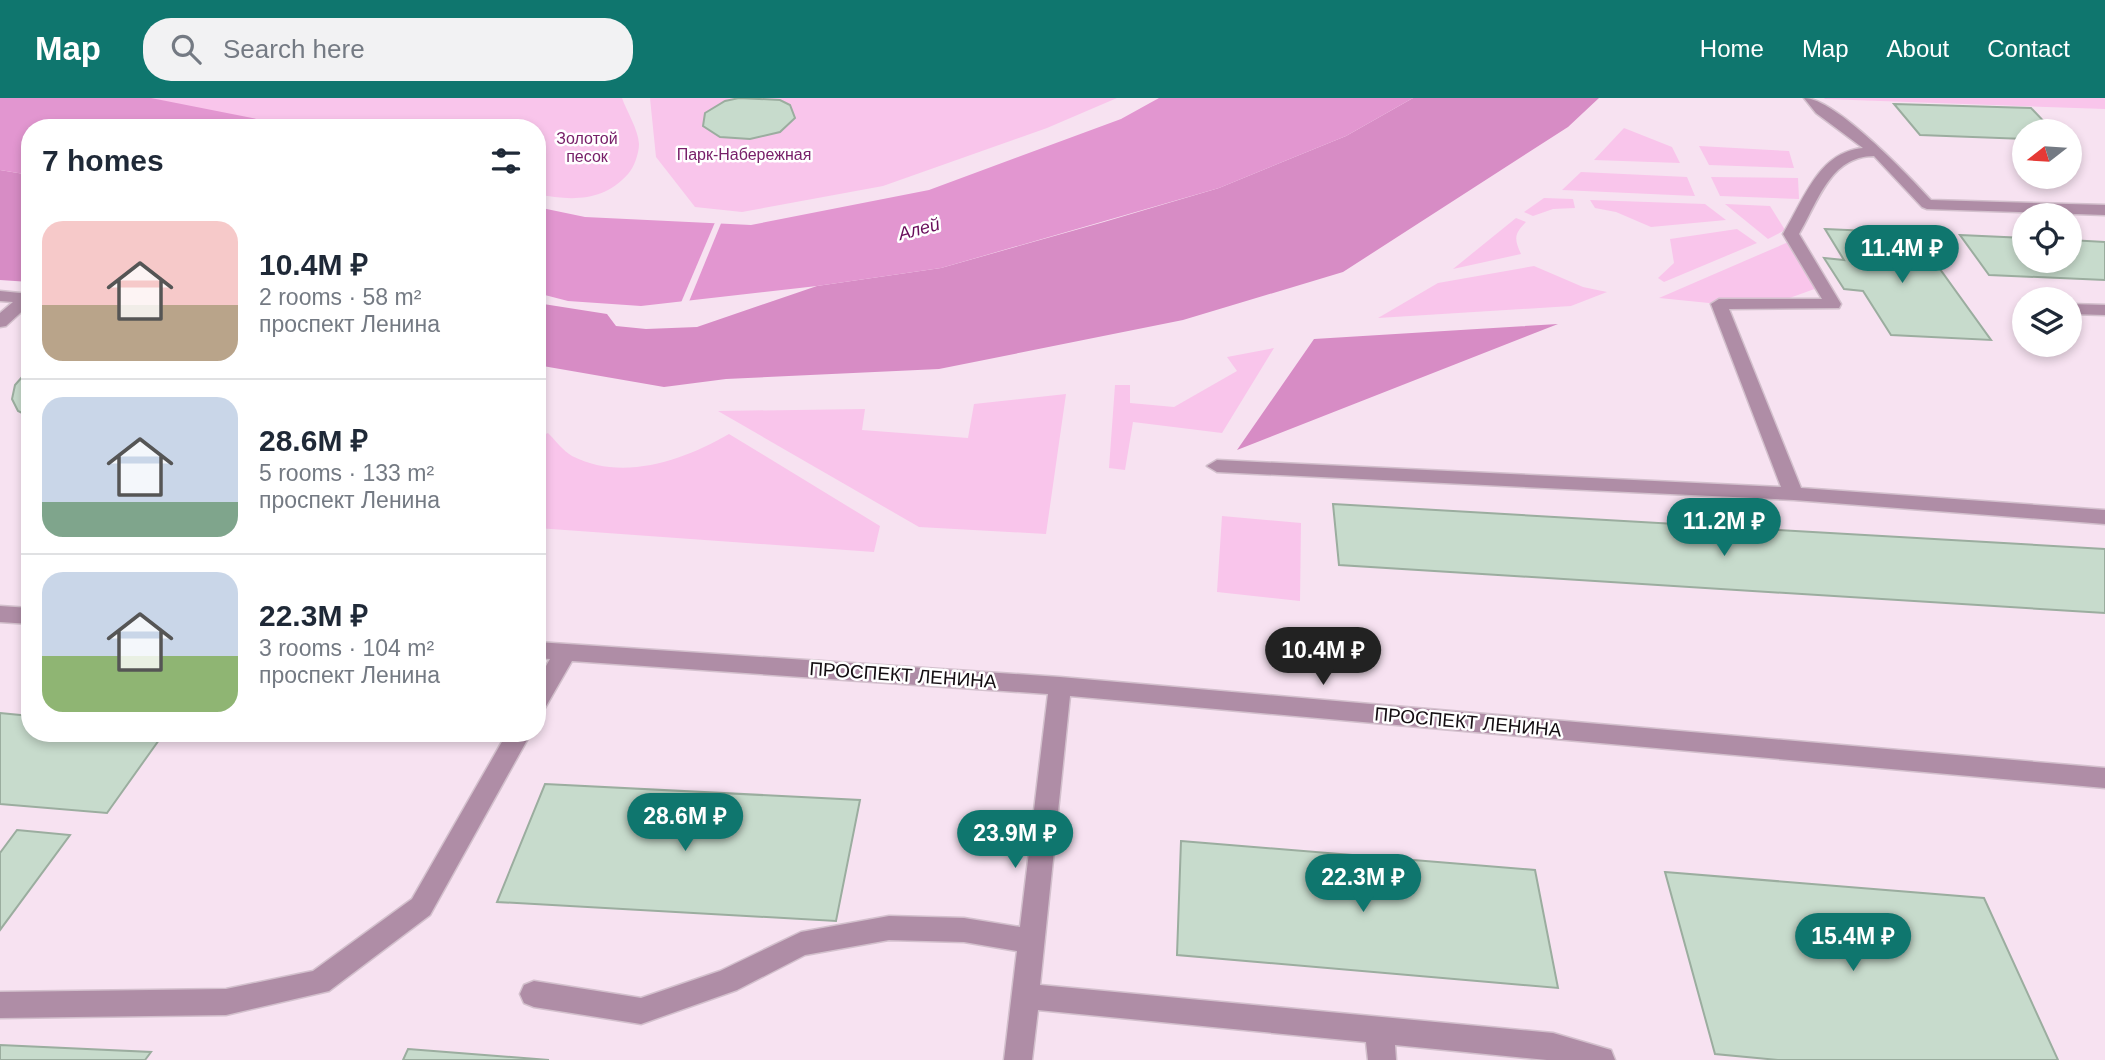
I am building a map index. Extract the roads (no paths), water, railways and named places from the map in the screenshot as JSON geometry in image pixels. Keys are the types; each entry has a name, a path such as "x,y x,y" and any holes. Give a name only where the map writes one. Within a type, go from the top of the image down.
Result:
{"street":[{"path":"1811,98 1821,110 1878,152 1927,204 2105,210"},
{"path":"1794,494 1719,304 1833,304 1791,234 1826,174 1843,157 1856,152 1878,152"},
{"path":"0,296 21,298"},
{"path":"0,322 21,303"},
{"path":"2082,309 2105,310"},
{"path":"1217,467 1794,494 2105,517"},
{"path":"0,614 21,615"},
{"name":"ПРОСПЕКТ ЛЕНИНА","path":"546,651 1060,686 2105,778"},
{"path":"546,686 566,652"},
{"path":"1018,1060 1060,686"},
{"path":"0,1005 226,1002 319,982 421,907 514,742"},
{"path":"534,995 641,1011 727,981 801,944 889,928 964,930 1031,942"},
{"path":"1025,996 1553,1047 1601,1060"},
{"path":"1379,1030 1382,1060"}],"water":[{"path":"0,98 151,98 257,119 21,119 21,174 0,170"},
{"name":"Алей","path":"1159,98 1413,98 1346,136 1219,188 941,268 817,286 641,306 568,301 546,295 546,209 585,217 751,225 929,190 1121,119"}],"park label":[{"name":"Золотой песок","path":"587,147"},
{"name":"Парк-Набережная","path":"744,154"}]}
